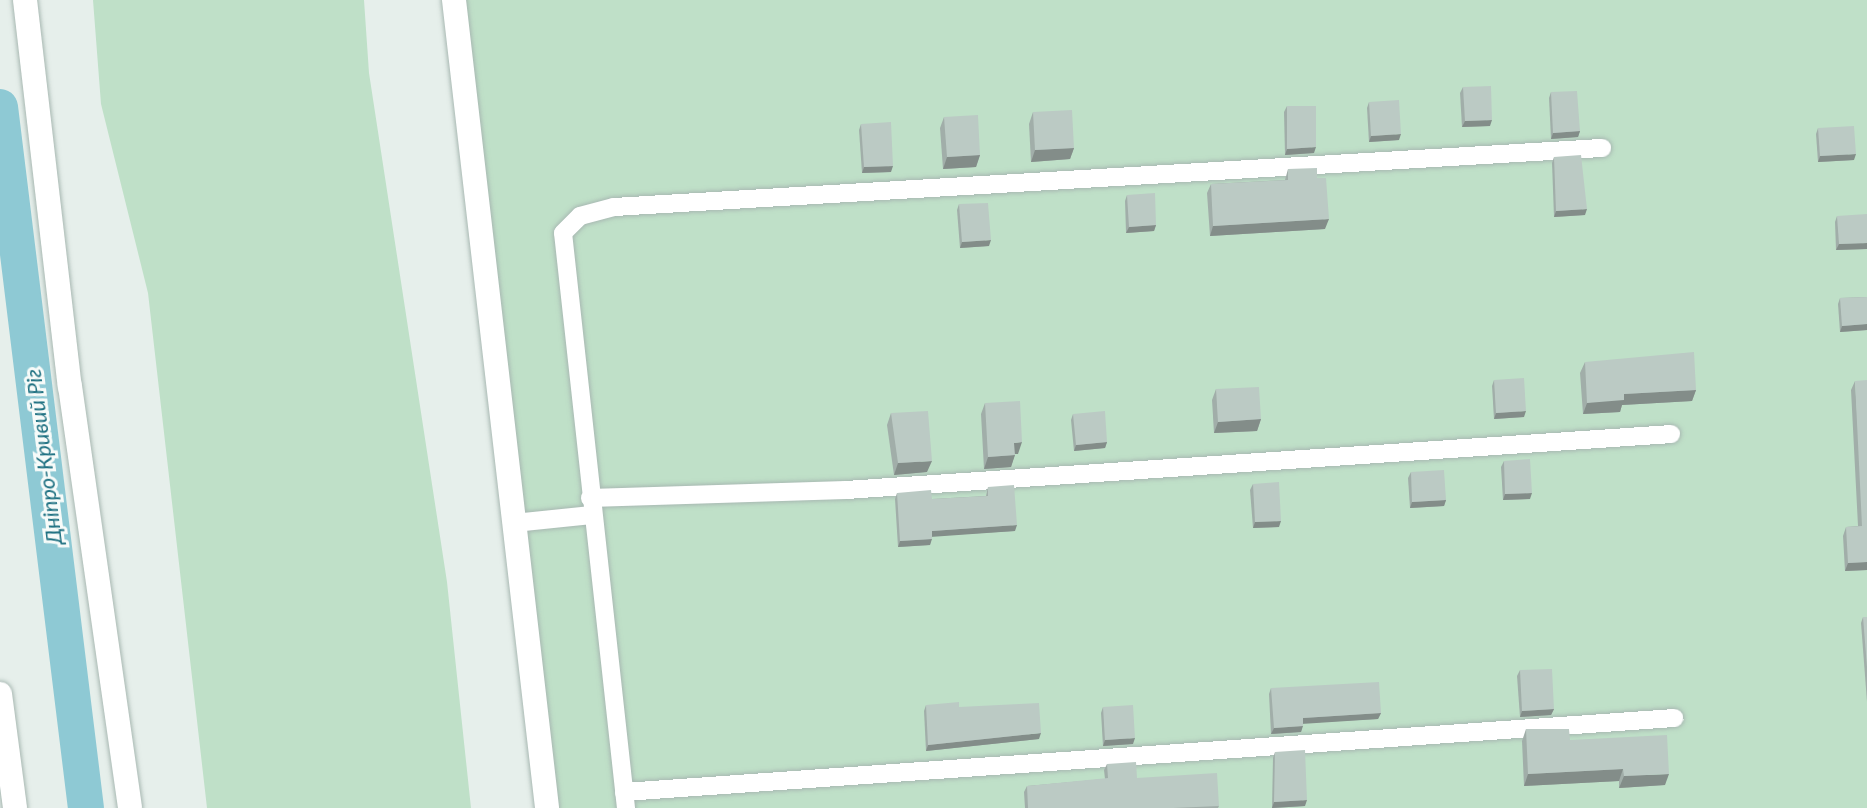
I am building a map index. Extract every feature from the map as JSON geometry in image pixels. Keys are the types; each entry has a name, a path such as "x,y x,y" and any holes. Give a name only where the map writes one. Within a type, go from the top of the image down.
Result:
{"street":[{"path":"25,0 70,386 130,808"},
{"path":"454,0 547,808"},
{"path":"0,694 15,808"}],"lane":[{"path":"1602,148 614,207 580,216 563,233 625,800 1674,718"},
{"path":"514,523 591,506 1671,434"}],"green space":[{"path":"93,0 364,0 369,73 447,582 471,808 207,808 148,293 101,104"},
{"path":"454,0 1867,0 1867,808 547,808"}],"building":[{"path":"1491,86 1492,120 1465,121 1463,87"},
{"path":"1577,91 1580,131 1553,133 1551,92"},
{"path":"1399,100 1401,134 1371,136 1369,102"},
{"path":"1287,106 1316,106 1316,147 1287,149"},
{"path":"1072,110 1074,148 1035,150 1033,112"},
{"path":"978,115 980,155 947,157 944,117"},
{"path":"891,122 893,166 864,167 861,124"},
{"path":"1854,126 1856,154 1820,156 1818,128"},
{"path":"1581,155 1587,209 1556,211 1554,157"},
{"path":"1317,168 1317,178 1326,178 1329,219 1213,226 1211,184 1288,180 1288,169"},
{"path":"1155,193 1156,225 1129,227 1127,195"},
{"path":"988,203 991,240 962,242 959,204"},
{"path":"1867,214 1867,243 1839,244 1837,216"},
{"path":"1867,297 1867,324 1842,326 1840,298"},
{"path":"1694,352 1696,390 1624,394 1624,400 1587,403 1585,362"},
{"path":"1524,378 1526,411 1496,413 1494,380"},
{"path":"1867,380 1867,562 1848,563 1846,527 1862,526 1855,381"},
{"path":"1259,387 1261,419 1218,422 1216,389"},
{"path":"1020,401 1022,442 1014,443 1015,455 988,457 985,403"},
{"path":"928,411 932,461 898,463 891,413"},
{"path":"1105,411 1107,442 1076,445 1073,414"},
{"path":"1530,459 1532,493 1505,494 1504,461"},
{"path":"1444,470 1446,500 1412,502 1411,472"},
{"path":"1279,482 1281,521 1255,522 1253,484"},
{"path":"1014,485 1017,525 932,531 932,539 900,541 897,493 931,490 932,499 988,496 988,487"},
{"path":"1863,617 1867,617 1867,667"},
{"path":"1552,669 1554,709 1522,711 1520,670"},
{"path":"1379,682 1381,713 1303,718 1303,726 1274,728 1271,688"},
{"path":"959,702 959,707 1039,703 1041,733 928,745 926,705"},
{"path":"1133,705 1135,738 1105,740 1103,707"},
{"path":"1526,729 1569,729 1570,740 1667,735 1669,774 1624,776 1623,769 1528,774"},
{"path":"1305,750 1307,800 1274,802 1275,752"},
{"path":"1136,762 1137,778 1217,773 1219,806 1028,808 1027,786 1108,778 1107,764"}],"waterway":[{"name":"Дніпро-Кривий Ріг","path":"0,107 86,808"}]}
